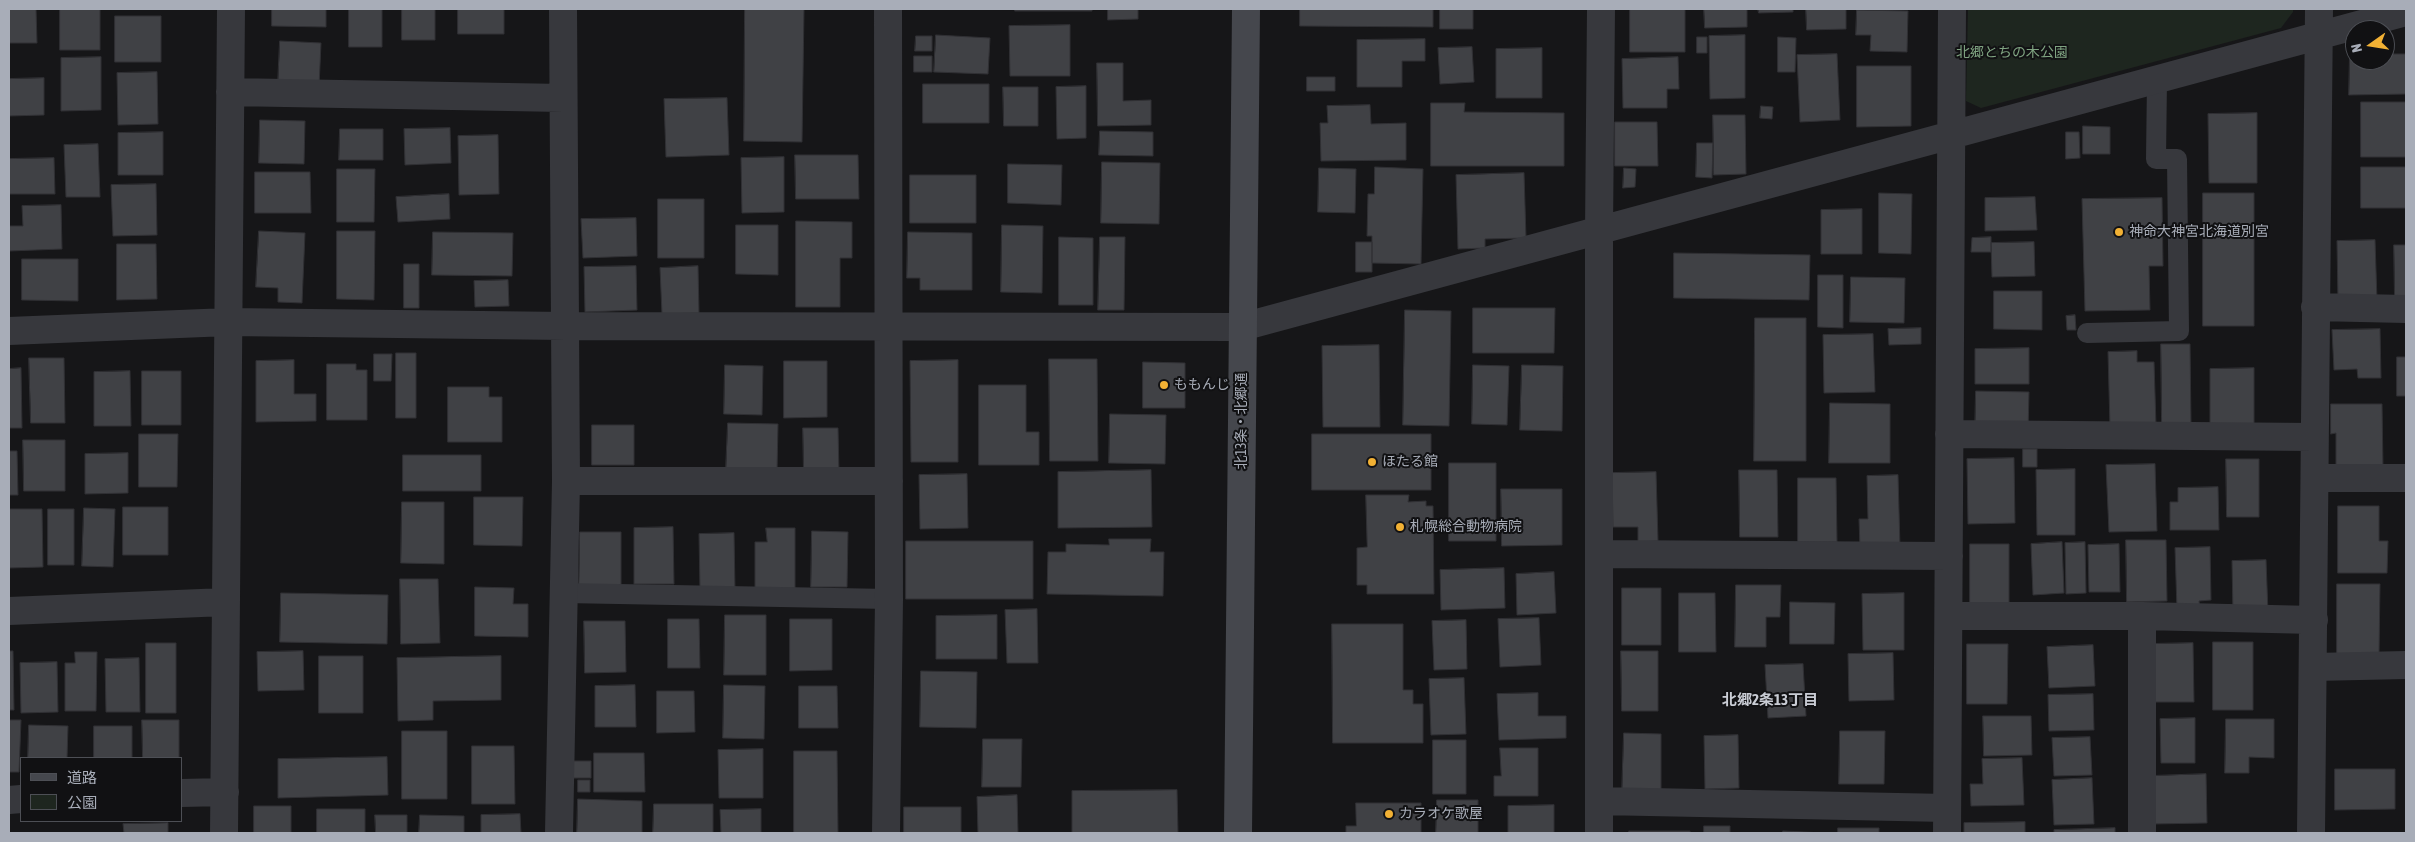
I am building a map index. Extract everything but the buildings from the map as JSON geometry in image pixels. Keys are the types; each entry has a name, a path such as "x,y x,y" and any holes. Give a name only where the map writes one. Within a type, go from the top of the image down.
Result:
{"main road":[{"name":"北13条・北郷通","path":"1238,833 1246,9"}],"street":[{"path":"224,833 231,9"},
{"path":"559,833 566,481 563,9"},
{"path":"886,833 889,599 888,9"},
{"path":"1599,833 1601,9"},
{"path":"1600,801 1947,820 1952,9"},
{"path":"2311,833 2319,9"},
{"path":"9,331 228,322 566,326 1242,327 2406,12"},
{"path":"230,92 563,98"},
{"path":"2315,307 2406,309"},
{"path":"1949,434 2314,437"},
{"path":"2315,478 2406,478"},
{"path":"566,481 889,481"},
{"path":"1599,554 1949,556"},
{"path":"9,611 225,602"},
{"path":"1949,616 2142,616 2314,620"},
{"path":"2142,616 2142,833"},
{"path":"2314,667 2406,665"},
{"path":"182,794 225,792"}],"lane":[{"path":"2086,333 2179,331 2177,159 2156,159 2157,80"},
{"path":"564,593 889,599"}],"green space":[{"name":"北郷とちの木公園","path":"1968,9 2293,9 2293,12 2281,28 1981,108 1966,101"}],"place":[{"name":"神命大神宮北海道別宮","path":"2119,232"},
{"name":"ももんじ","path":"1164,385"},
{"name":"ほたる館","path":"1372,462"},
{"name":"札幌総合動物病院","path":"1400,527"},
{"name":"カラオケ歌屋","path":"1389,814"}],"district":[{"name":"北郷2条13丁目","path":"1770,700"}]}
